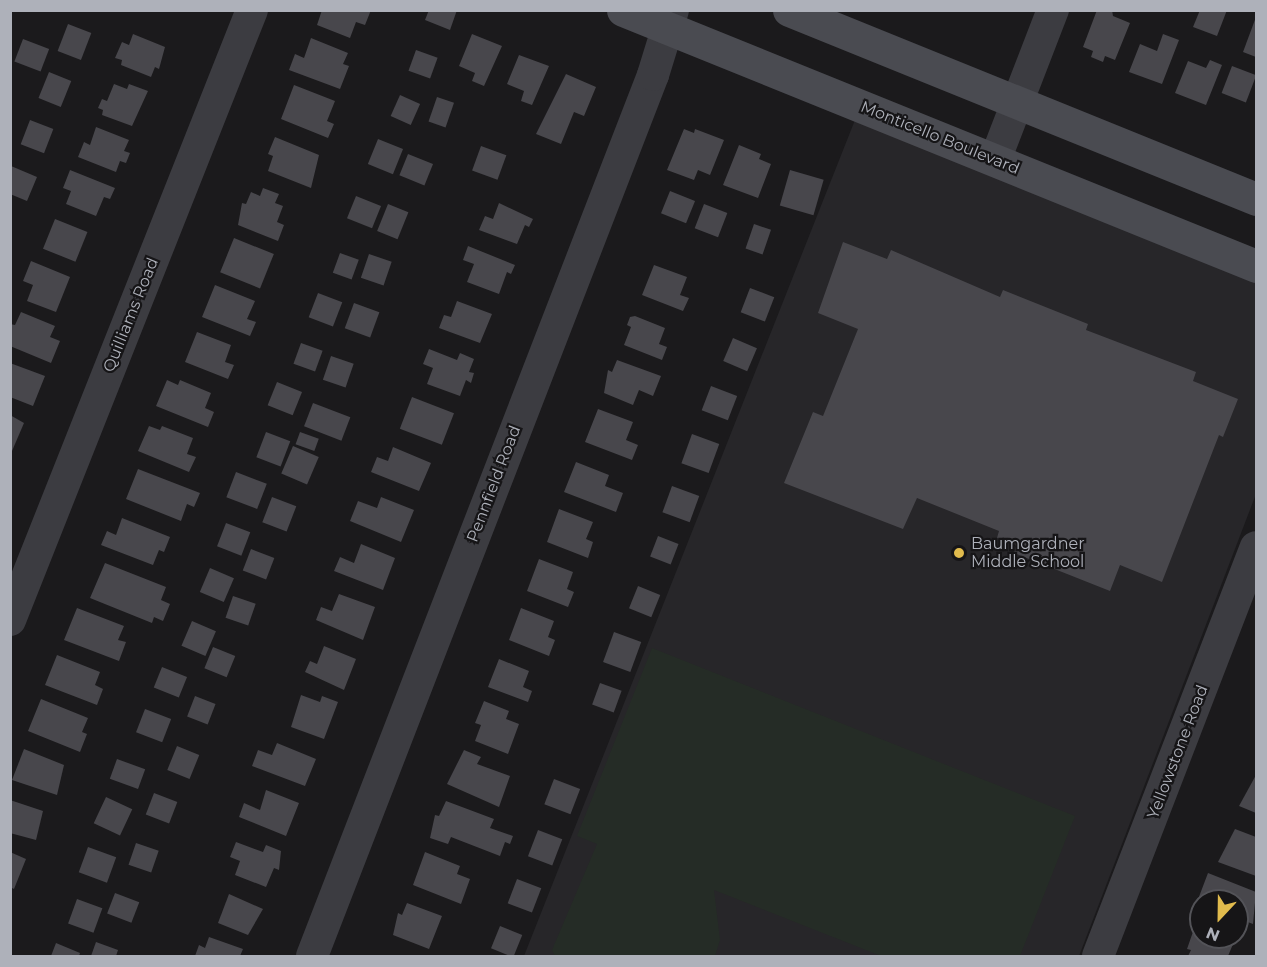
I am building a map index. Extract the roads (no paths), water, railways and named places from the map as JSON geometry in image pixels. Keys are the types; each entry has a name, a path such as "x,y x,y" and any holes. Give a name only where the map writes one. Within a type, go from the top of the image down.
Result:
{"main road":[{"name":"Monticello Boulevard","path":"623,10 672,20 995,160 1257,266"},
{"path":"789,10 1257,199"}],"street":[{"name":"Quilliams Road","path":"10,620 252,10"},
{"path":"995,160 1053,10"},
{"name":"Pennfield Road","path":"312,957 672,20"},
{"name":"Yellowstone Road","path":"1098,957 1257,546"}],"place":[{"name":"Baumgardner Middle School","path":"959,553"}]}
